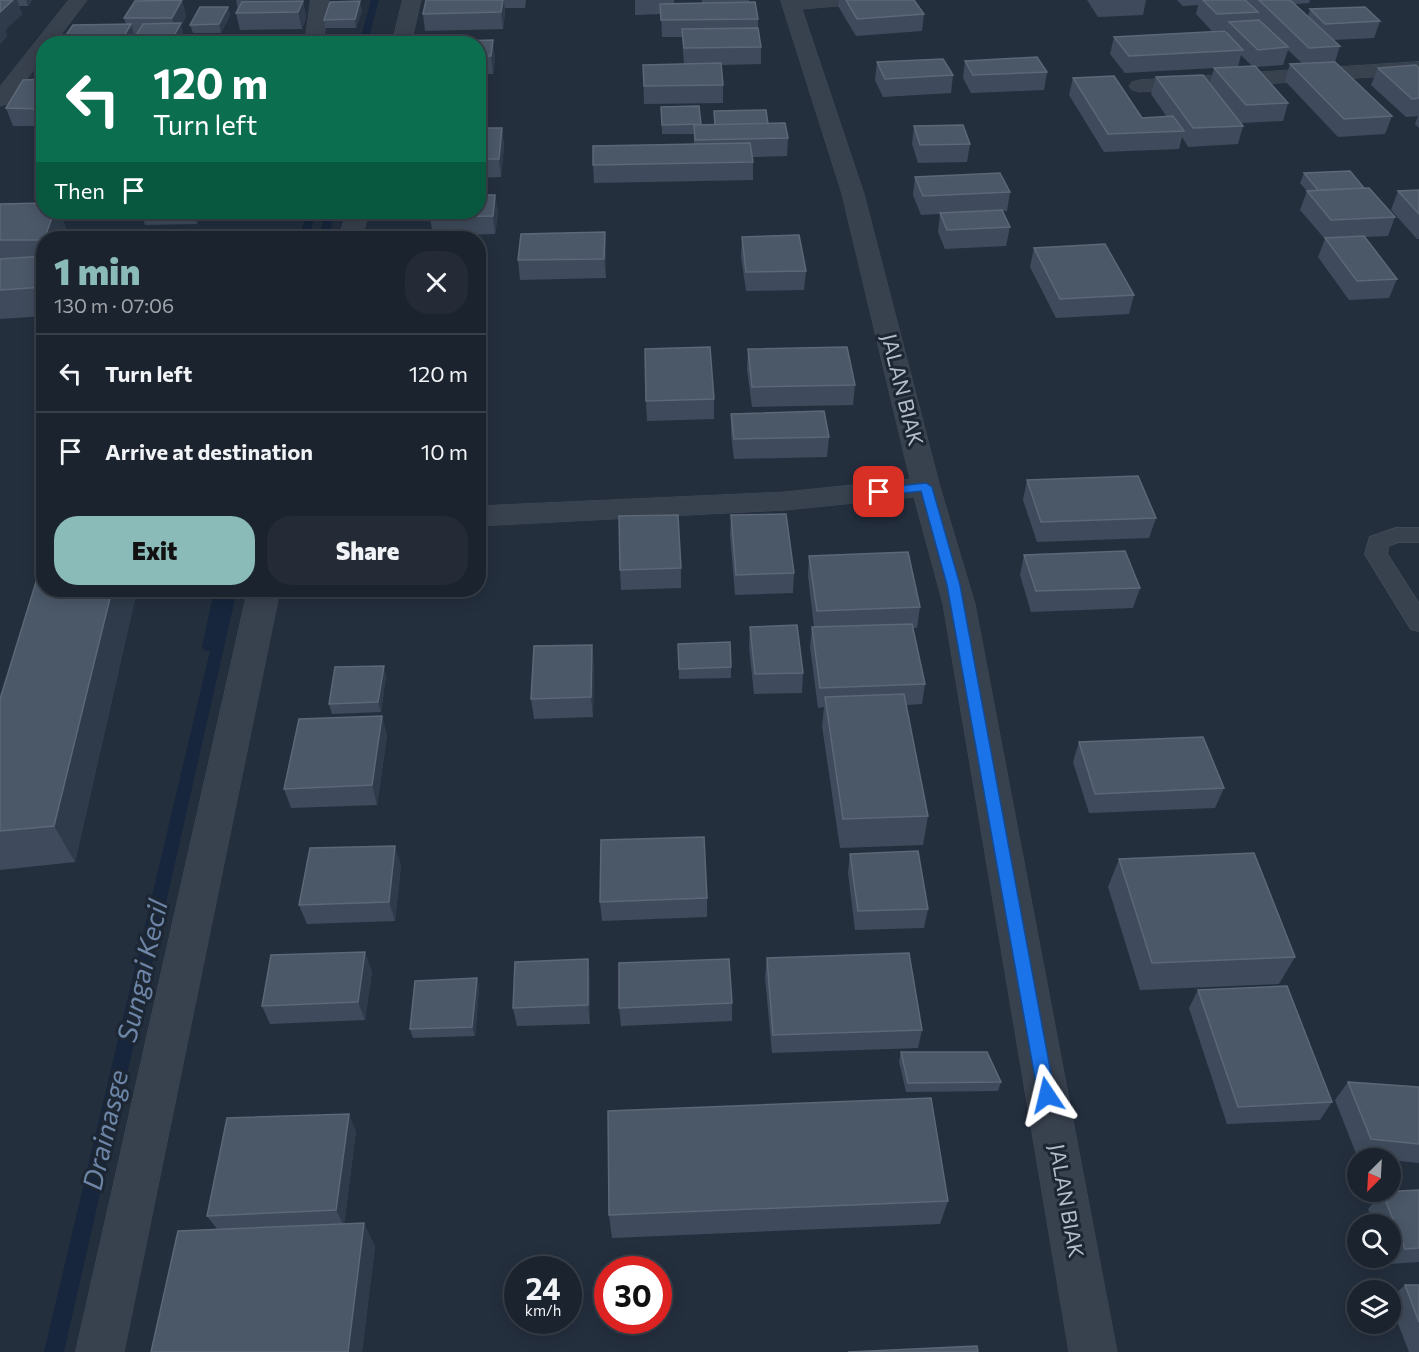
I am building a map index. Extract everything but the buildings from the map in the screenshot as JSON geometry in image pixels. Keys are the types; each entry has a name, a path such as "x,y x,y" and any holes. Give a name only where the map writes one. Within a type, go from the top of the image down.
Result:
{"street":[{"path":"50,36 78,0"},
{"path":"315,36 320,0"},
{"path":"403,36 411,0"},
{"path":"791,2 849,0"},
{"name":"JALAN BIAK","path":"791,2 853,194 926,487 959,604 1093,1352"},
{"path":"5,94 36,54"},
{"path":"1140,86 1419,68"},
{"path":"5,94 32,86"},
{"path":"486,516 785,501 926,487"},
{"path":"100,1352 262,597"}],"lane":[{"path":"1419,535 1396,535 1378,542 1376,554 1419,623"}],"waterway":[{"name":"Drainasge","path":"365,36 375,0"},
{"name":"Drainasge","path":"305,231 310,219"},
{"name":"Sungai Kecil","path":"325,231 328,219"},
{"name":"Drainasge","path":"209,647 219,597"},
{"name":"Sungai Kecil","path":"54,1352 229,597"}],"route":[{"path":"879,492 926,487 959,604 1047,1095"}]}
